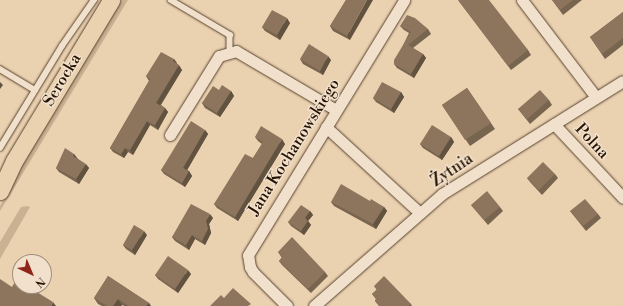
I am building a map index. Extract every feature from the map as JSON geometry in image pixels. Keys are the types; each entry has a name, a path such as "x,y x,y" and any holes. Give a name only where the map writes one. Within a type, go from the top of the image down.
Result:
{"main road":[{"name":"Serocka","path":"0,180 14,161 111,0"},
{"name":"Serocka","path":"0,191 14,161"}],"street":[{"name":"Jana Kochanowskiego","path":"287,306 253,272 250,268 248,255 404,0"},
{"path":"522,0 596,97"},
{"path":"170,135 219,56 236,51 336,110"},
{"name":"Żytnia","path":"314,306 442,194 623,80"},
{"name":"Polna","path":"554,124 623,198"},
{"path":"326,127 420,213"}],"lane":[{"path":"0,148 62,46 94,0"},
{"path":"171,0 230,35 230,52"},
{"path":"0,69 35,90"}],"shaded area":[{"path":"122,0 128,0 0,211 0,206 24,161"},
{"path":"21,207 30,207 0,259 0,242"}],"building":[{"path":"346,0 367,0 347,36 330,26"},
{"path":"458,0 489,0 528,50 508,66"},
{"path":"552,0 573,0 560,10"},
{"path":"272,10 287,18 277,35 262,27"},
{"path":"623,12 623,38 602,54 590,37"},
{"path":"407,15 415,18 428,29 408,45 423,54 411,74 394,64 394,60 411,32 400,26"},
{"path":"309,44 328,56 320,71 300,59"},
{"path":"161,52 174,59 173,61 179,65 156,103 165,108 155,125 147,121 130,150 125,148 121,154 110,148 150,79 146,76"},
{"path":"382,82 401,92 391,109 373,98"},
{"path":"222,85 231,91 217,113 202,103 213,86 219,90"},
{"path":"467,88 491,123 465,140 442,105"},
{"path":"540,90 549,100 527,119 518,109"},
{"path":"191,121 205,130 183,168 189,171 182,183 161,170"},
{"path":"432,125 451,137 439,156 420,144"},
{"path":"261,126 282,139 235,217 214,204 245,154 253,158 263,142 255,137"},
{"path":"65,148 74,154 73,156 86,164 76,179 56,168"},
{"path":"543,162 555,174 539,190 527,178"},
{"path":"341,184 370,201 371,199 384,207 373,224 331,202"},
{"path":"487,191 500,207 484,220 471,205"},
{"path":"585,199 598,214 583,226 570,211"},
{"path":"191,204 210,214 206,220 208,229 202,241 192,235 186,245 172,237"},
{"path":"301,205 310,211 305,218 308,221 301,231 288,222"},
{"path":"134,225 144,231 132,250 123,245"},
{"path":"292,237 325,272 308,289 279,261 282,257 278,252"},
{"path":"168,256 188,270 175,289 155,275"},
{"path":"108,276 149,303 146,306 129,306 118,299 113,306 107,306 94,298"},
{"path":"384,276 411,304 408,306 380,306 375,301 376,299 372,294 377,289 374,286"},
{"path":"0,279 12,287 12,294 40,294 53,302 51,306 0,306"},
{"path":"233,288 251,304 248,306 210,306 221,295 224,298"}]}
